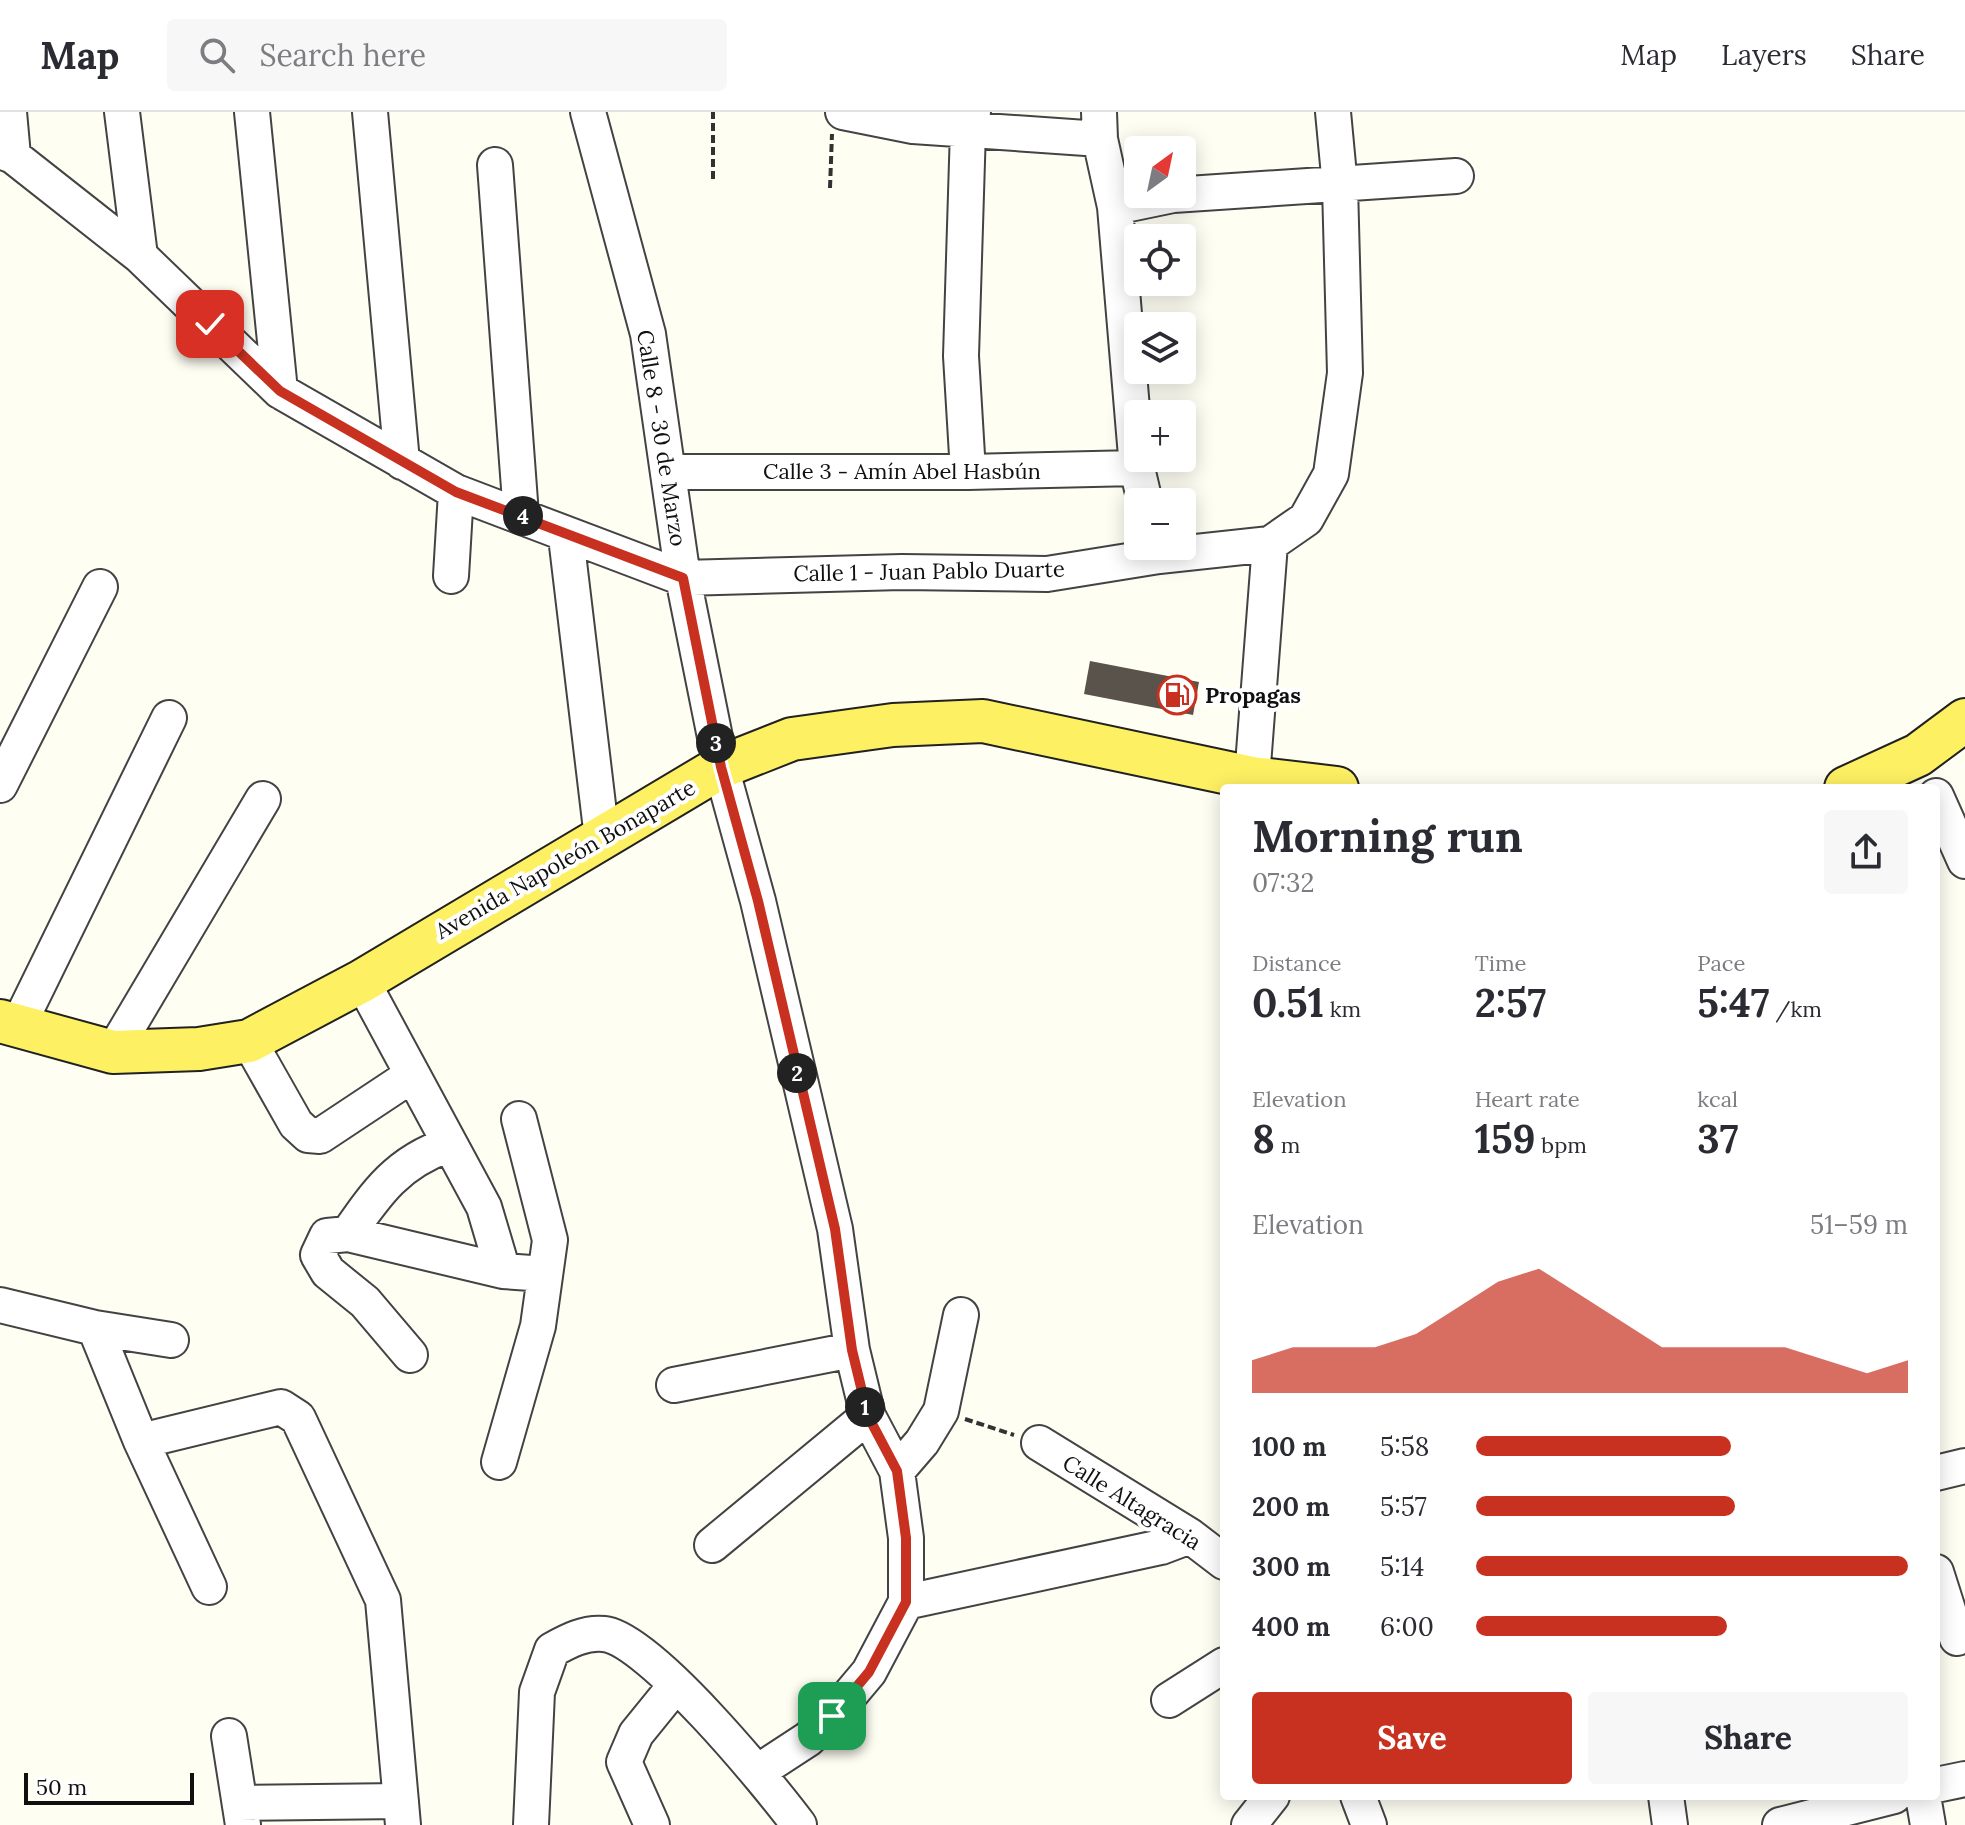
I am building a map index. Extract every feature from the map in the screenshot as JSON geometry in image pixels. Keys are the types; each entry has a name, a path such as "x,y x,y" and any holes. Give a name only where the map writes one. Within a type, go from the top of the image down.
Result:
{"main road":[{"path":"1865,784 1925,771 1965,720"},
{"name":"Avenida Napoleón Bonaparte","path":"8,1025 113,1052 199,1049 249,1041 362,981 721,767 792,739 893,725 983,721 1252,778 1303,784"}],"street":[{"path":"9,112 6,153 140,256 280,391 456,492 521,515 566,537 683,578"},
{"path":"122,112 140,256"},
{"path":"252,112 280,391"},
{"path":"370,112 402,462"},
{"name":"Calle 8 - 30 de Marzo","path":"588,112 648,334 683,578 721,767 758,901 835,1229 852,1350 868,1416 897,1471"},
{"path":"1252,778 1270,544 1306,519 1331,474 1345,373 1340,186 1333,112"},
{"path":"837,120 913,126 971,121 1099,126 1115,207 1131,400"},
{"path":"968,472 961,356 971,121"},
{"path":"495,165 521,515"},
{"path":"1115,207 1173,195 1456,176"},
{"name":"Calle 3 - Amín Abel Hasbún","path":"668,472 968,472 1124,468"},
{"path":"451,576 456,492"},
{"path":"566,537 602,838"},
{"name":"Calle 1 - Juan Pablo Duarte","path":"1196,549 1270,544"},
{"name":"Calle 1 - Juan Pablo Duarte","path":"683,578 902,572 1047,574 1124,558"},
{"path":"0,785 100,587"},
{"path":"8,1025 169,718"},
{"path":"113,1052 263,799"},
{"path":"1940,805 1965,861"},
{"path":"362,981 484,1207 503,1271"},
{"path":"249,1041 296,1124 308,1135 320,1136 412,1075"},
{"path":"499,1462 538,1326 550,1240 519,1119"},
{"path":"348,1234 382,1184 423,1153 448,1145"},
{"path":"410,1355 365,1302 328,1272 318,1255 327,1236 348,1234 503,1271 545,1274"},
{"path":"0,1305 95,1328 171,1340"},
{"path":"759,1771 808,1739 832,1716 869,1672 906,1602 906,1538 897,1471 922,1442 941,1411 961,1315"},
{"path":"95,1328 141,1441 209,1587"},
{"path":"674,1385 852,1350"},
{"path":"141,1441 281,1407 298,1418 383,1600 402,1817 242,1814 229,1736"},
{"path":"712,1545 868,1416"},
{"name":"Calle Altagracia","path":"1039,1443 1190,1536 1220,1559"},
{"path":"1940,1472 1965,1466"},
{"path":"906,1602 1161,1547 1190,1536"},
{"path":"1940,1588 1953,1638"},
{"path":"531,1825 537,1692 552,1650 575,1637 606,1634 645,1656 759,1771 799,1825"},
{"path":"1169,1700 1220,1668"},
{"path":"652,1825 624,1762 636,1734 675,1686"},
{"path":"1940,1784 1965,1779"},
{"path":"1249,1825 1269,1800"},
{"path":"1360,1800 1369,1825"},
{"path":"1667,1800 1670,1825"},
{"path":"1791,1824 1879,1800"},
{"path":"1924,1800 1928,1825"}],"path":[{"path":"713,112 713,179"},
{"path":"830,188 837,120"},
{"path":"941,1411 1039,1443"}],"building":[{"path":"1090,661 1199,682 1193,715 1084,694"}],"place":[{"name":"Propagas","path":"1177,695"}],"route":[{"path":"210,324 280,391 456,492 521,515 566,537 683,578 721,767 758,901 835,1229 852,1350 868,1416 897,1471 906,1538 906,1602 869,1672 832,1716"}]}
